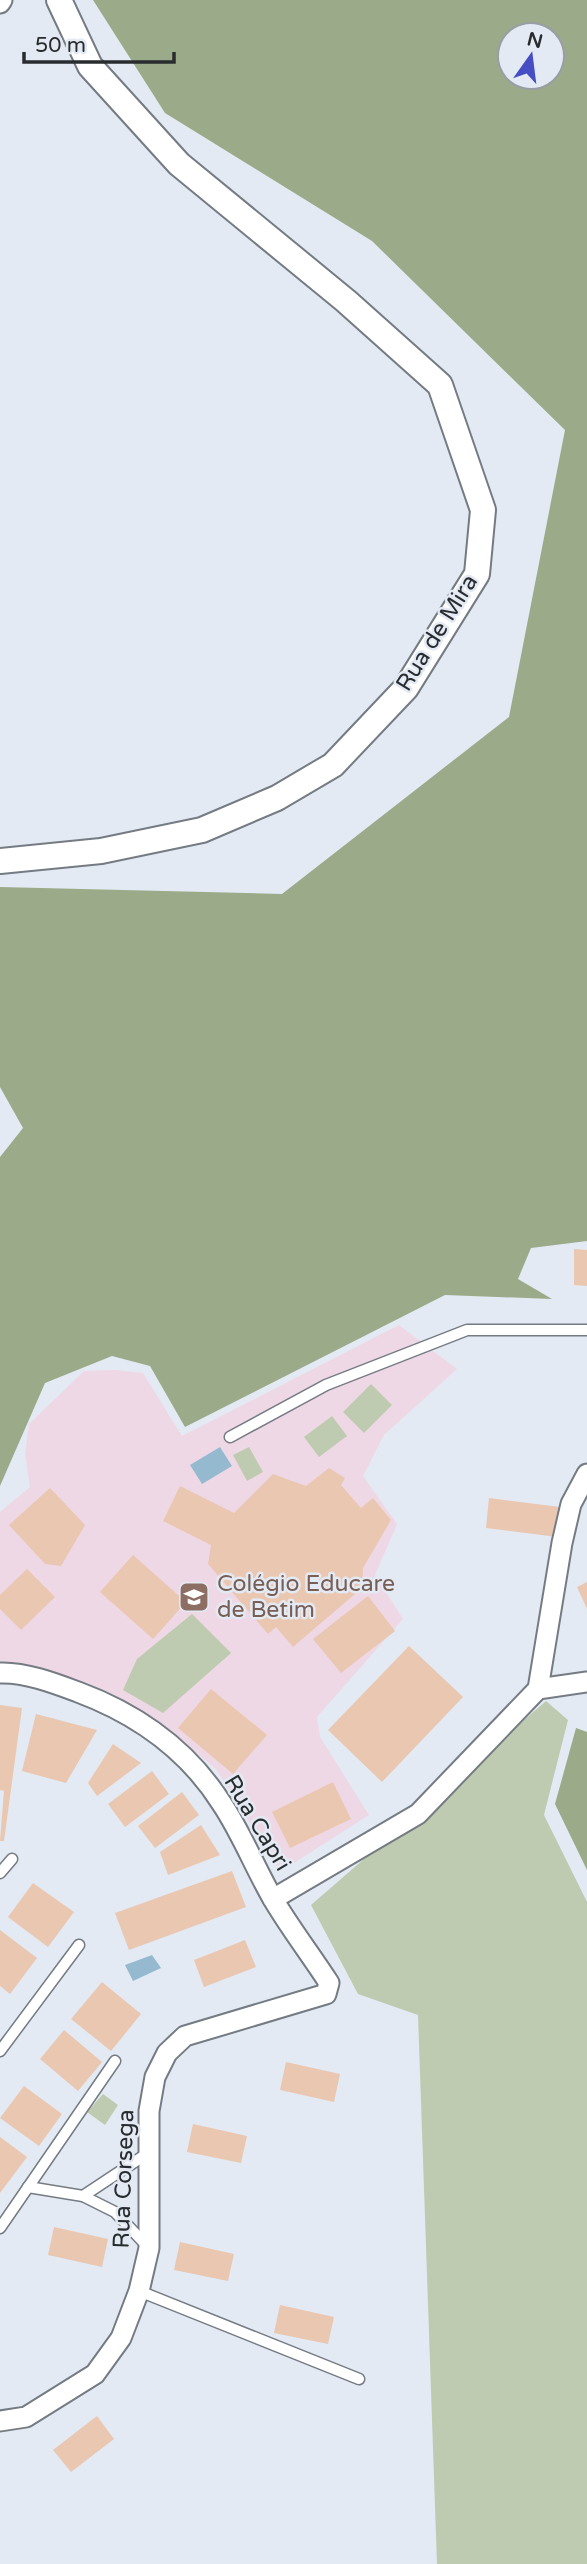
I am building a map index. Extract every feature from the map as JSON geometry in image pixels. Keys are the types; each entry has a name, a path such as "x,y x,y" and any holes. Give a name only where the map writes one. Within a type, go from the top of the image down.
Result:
{"street":[{"name":"Rua de Mira","path":"0,861 101,851 202,830 277,798 333,765 406,688 477,574 483,510 440,386 346,301 179,164 90,66 59,0"},
{"path":"273,1899 418,1814 538,1689 571,1504 587,1474"},
{"name":"Rua Capri","path":"0,1673 57,1684 106,1702 135,1717 158,1734 192,1766 222,1804 273,1899 330,1983"},
{"path":"538,1689 587,1682"},
{"name":"Rua Corsega","path":"0,2421 26,2417 95,2374 121,2338 139,2291 149,2248 149,2111 155,2077 167,2053 185,2036 326,1994 330,1983"}],"lane":[{"path":"230,1437 326,1385 467,1330 587,1330"},
{"path":"0,1874 12,1859"},
{"path":"0,2051 79,1945"},
{"path":"0,2228 115,2061"},
{"path":"83,2196 149,2152"},
{"path":"28,2187 83,2196 114,2212 149,2248"},
{"path":"139,2291 359,2379"}],"shaded area":[{"name":"Colégio Educare de Betim","path":"399,1325 457,1369 384,1435 363,1476 397,1524 375,1575 403,1619 317,1717 320,1737 369,1815 280,1872 216,1769 160,1724 88,1683 0,1661 0,1512 30,1487 25,1454 29,1424 84,1371 143,1373 182,1436"}],"green space":[{"path":"93,0 587,0 587,1241 531,1248 518,1279 552,1299 445,1295 185,1427 150,1366 112,1356 45,1383 0,1486 0,1157 23,1128 0,1087 0,887 282,894 509,717 565,430 372,241 165,113"},
{"path":"371,1384 392,1405 364,1433 343,1412"},
{"path":"332,1416 347,1436 319,1457 304,1437"},
{"path":"249,1447 263,1472 247,1481 233,1455"},
{"path":"192,1614 231,1653 163,1713 123,1690 137,1659"},
{"path":"546,1701 568,1720 544,1815 587,1902 587,2564 437,2564 418,2015 358,1994 311,1905"},
{"path":"576,1728 587,1732 587,1870 555,1804"},
{"path":"103,2094 118,2105 105,2125 87,2112"}],"water":[{"path":"220,1447 232,1466 202,1484 190,1465"},
{"path":"152,1955 161,1968 133,1981 125,1965"}],"building":[{"path":"574,1249 587,1250 587,1286 574,1285"},
{"path":"329,1468 345,1478 341,1485 361,1508 373,1498 391,1520 363,1568 362,1588 293,1647 276,1627 268,1634 208,1564 211,1545 163,1521 180,1486 234,1513 273,1474 306,1486"},
{"path":"50,1488 85,1525 61,1566 45,1564 9,1525"},
{"path":"489,1498 560,1507 557,1537 486,1528"},
{"path":"133,1555 186,1602 153,1639 100,1592"},
{"path":"27,1569 55,1597 21,1630 0,1609 0,1595"},
{"path":"587,1582 587,1609 577,1587"},
{"path":"368,1596 395,1631 341,1673 313,1639"},
{"path":"409,1646 463,1697 382,1782 328,1730"},
{"path":"211,1689 267,1735 233,1774 178,1728"},
{"path":"0,1705 22,1708 4,1841 0,1841 4,1791 0,1790"},
{"path":"36,1714 97,1730 66,1783 22,1771"},
{"path":"113,1744 141,1763 97,1796 88,1783"},
{"path":"152,1771 169,1794 125,1827 108,1804"},
{"path":"333,1782 351,1819 290,1848 272,1812"},
{"path":"182,1792 199,1815 155,1848 138,1826"},
{"path":"201,1825 220,1855 168,1875 160,1852"},
{"path":"232,1871 246,1907 129,1950 115,1913"},
{"path":"33,1883 74,1912 48,1947 8,1917"},
{"path":"0,1930 37,1958 10,1994 0,1986"},
{"path":"245,1940 256,1967 204,1987 194,1960"},
{"path":"102,1982 141,2014 111,2051 71,2019"},
{"path":"64,2030 102,2062 78,2091 40,2059"},
{"path":"286,2062 340,2074 334,2102 280,2090"},
{"path":"24,2086 62,2114 39,2146 0,2118"},
{"path":"193,2124 247,2136 241,2163 187,2152"},
{"path":"0,2137 27,2157 0,2193"},
{"path":"54,2227 108,2239 102,2267 48,2255"},
{"path":"180,2242 234,2254 228,2281 174,2270"},
{"path":"280,2305 334,2317 328,2344 274,2333"},
{"path":"97,2416 114,2439 71,2472 53,2450"}],"place":[{"name":"Colégio Educare de Betim","path":"194,1597"}]}
